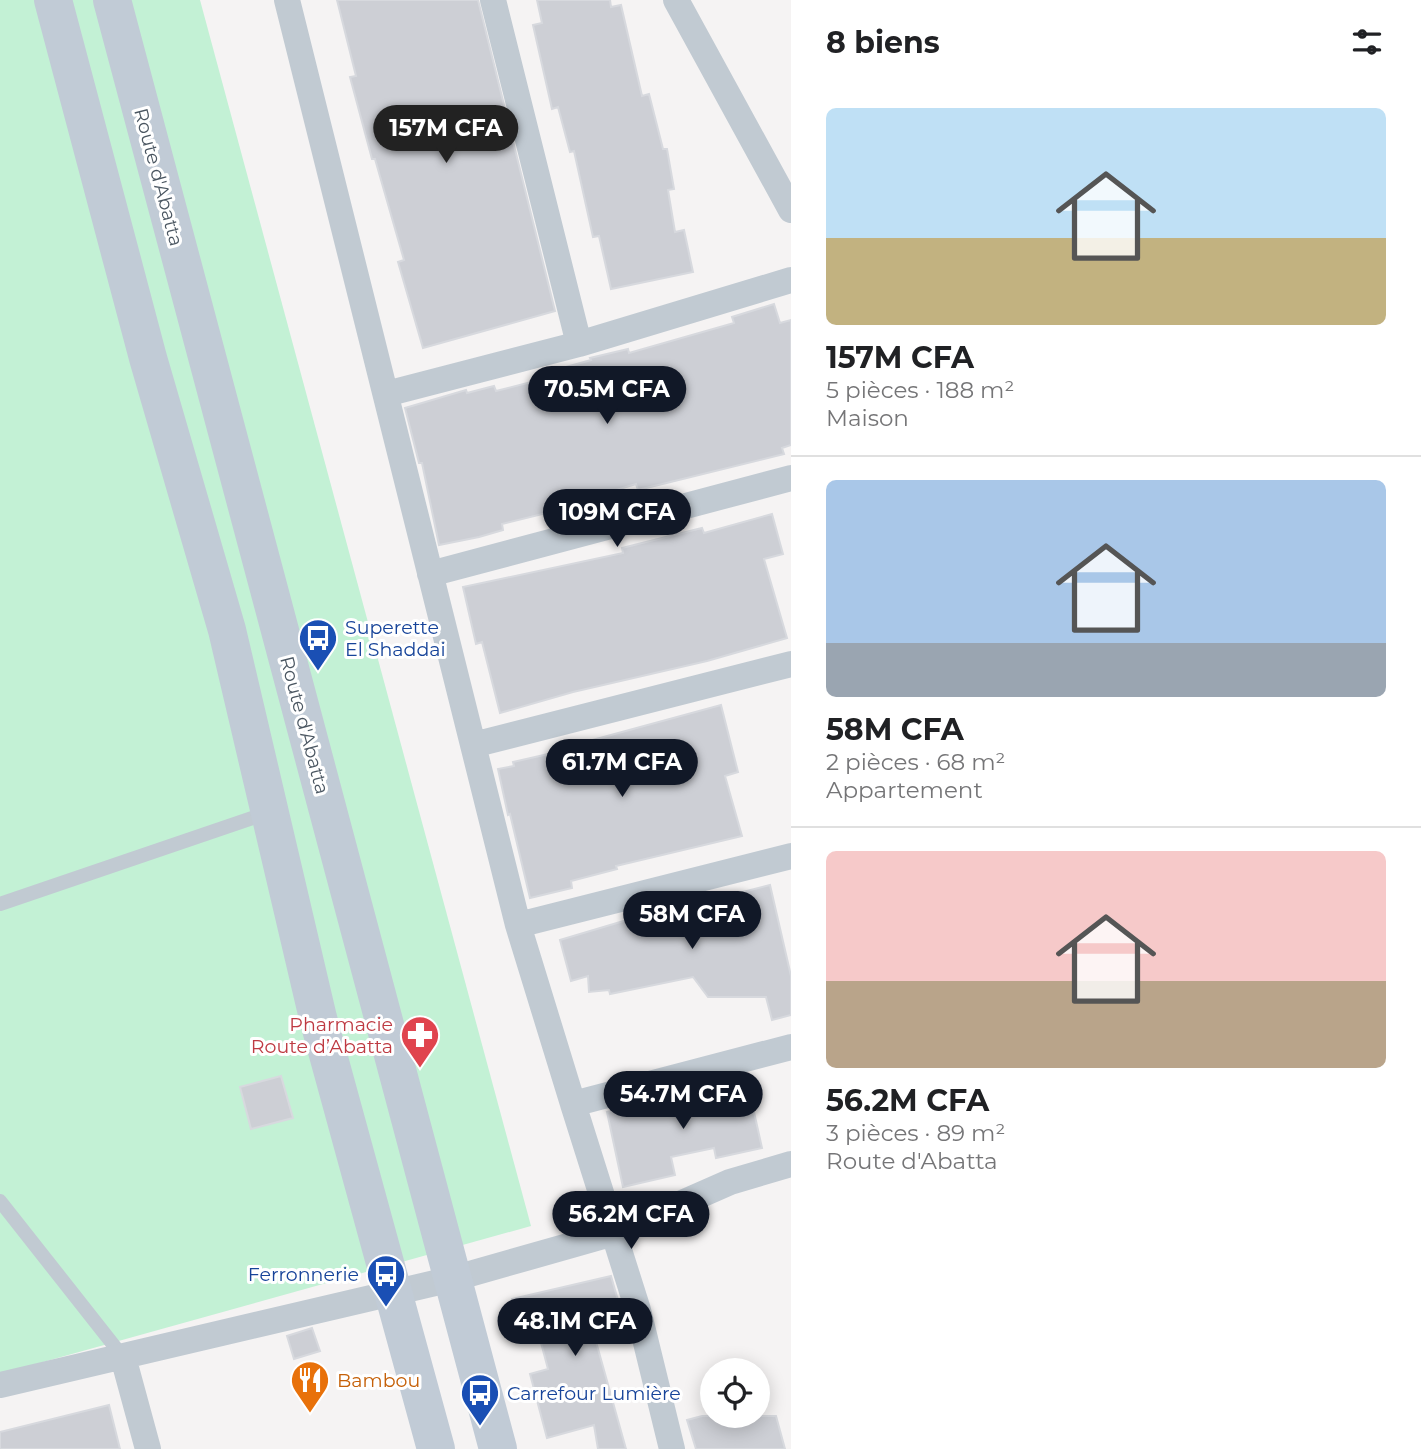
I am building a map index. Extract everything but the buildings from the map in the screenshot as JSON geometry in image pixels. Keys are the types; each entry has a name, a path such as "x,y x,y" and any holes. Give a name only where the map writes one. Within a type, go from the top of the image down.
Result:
{"street":[{"path":"53,0 148,358 227,630 317,1018 436,1449"},
{"name":"Route d'Abatta","path":"112,0 498,1449"},
{"path":"287,0 518,925 638,1310 672,1449"},
{"path":"493,0 579,344"},
{"path":"676,0 791,210"},
{"path":"386,394 579,344 791,280"},
{"path":"430,574 791,478"},
{"path":"473,745 791,664"},
{"path":"518,925 791,856"},
{"path":"573,1104 791,1047"},
{"path":"0,1385 452,1279 614,1233 730,1182 791,1164"},
{"path":"123,1357 148,1449"}],"lane":[{"path":"0,904 270,812"},
{"path":"0,1201 123,1357"}],"green space":[{"path":"0,0 200,0 531,1226 0,1374"}],"place":[{"name":"Superette El Shaddai","path":"318,672"},
{"name":"Pharmacie Route d’Abatta","path":"420,1069"},
{"name":"Ferronnerie","path":"386,1308"},
{"name":"Bambou","path":"310,1414"},
{"name":"Carrefour Lumière","path":"480,1427"}]}
